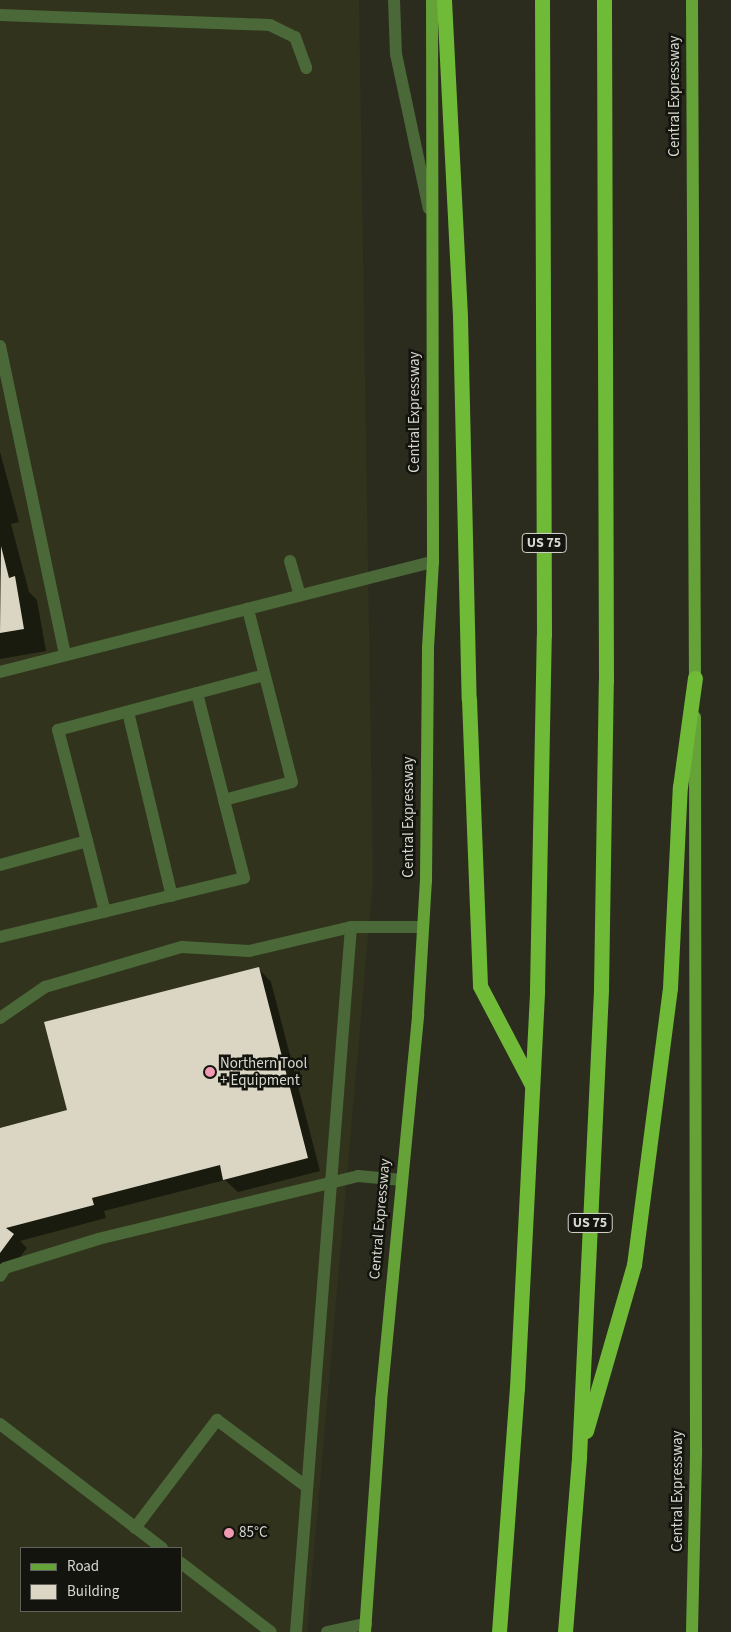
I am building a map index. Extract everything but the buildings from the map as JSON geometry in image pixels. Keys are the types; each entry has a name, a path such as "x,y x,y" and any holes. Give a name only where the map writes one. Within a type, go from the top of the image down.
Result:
{"highway":[{"path":"444,0 460,317 469,698 480,986 533,1086"},
{"name":"US 75","path":"499,1632 518,1388 533,1086 543,654 542,0"},
{"name":"US 75","path":"565,1632 579,1457 601,989 605,750 604,0"},
{"path":"579,1457 634,1265 670,988 680,787 695,678"}],"main road":[{"name":"Central Expressway","path":"366,1628 381,1401 423,927 428,648 433,562 432,0"},
{"name":"Central Expressway","path":"692,0 696,1458 692,1632"}],"lane":[{"path":"394,0 396,54 432,223"},
{"path":"0,16 270,25 296,37 306,68"},
{"path":"0,346 65,655"},
{"path":"290,562 300,596"},
{"path":"0,672 433,562"},
{"path":"224,800 292,782 248,609"},
{"path":"105,912 58,730 264,675"},
{"path":"0,937 244,878 197,693"},
{"path":"128,712 172,896"},
{"path":"0,865 88,841"},
{"path":"0,1018 46,987 182,947 249,951 351,927 423,927"},
{"path":"296,1632 351,927"},
{"path":"0,1276 5,1268 98,1239 358,1176 402,1180"},
{"path":"135,1528 216,1420 307,1487"},
{"path":"0,1424 161,1547"},
{"path":"182,1564 271,1632"},
{"path":"327,1632 366,1628"}],"shaded area":[{"path":"0,0 359,0 373,880 307,1632 0,1632"}],"place":[{"name":"Northern Tool + Equipment","path":"210,1072"},
{"name":"85°C","path":"229,1533"}]}
